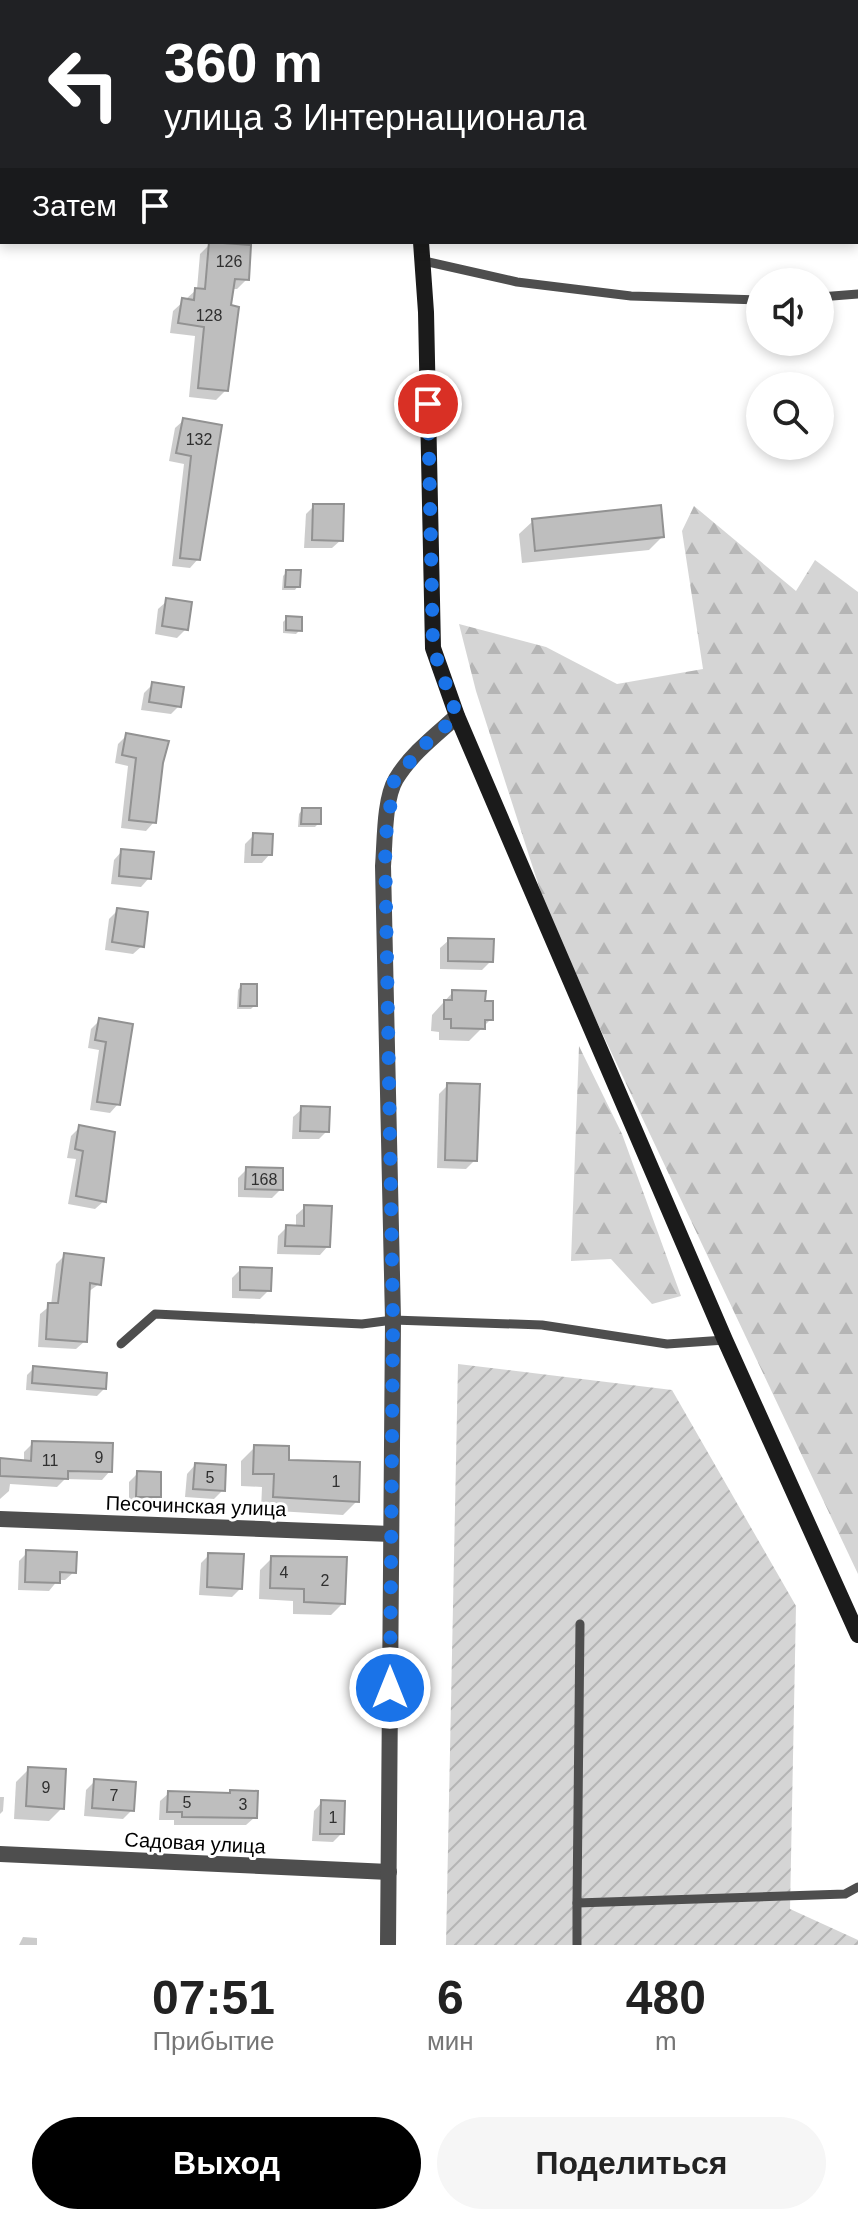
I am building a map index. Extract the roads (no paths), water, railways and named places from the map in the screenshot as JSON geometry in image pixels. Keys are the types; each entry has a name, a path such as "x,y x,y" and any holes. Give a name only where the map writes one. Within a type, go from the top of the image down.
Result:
{"street":[{"path":"421,244 433,648 457,716 725,1340 858,1635"},
{"path":"388,1945 393,1320 383,866 394,781 423,746 457,716"},
{"name":"Песочинская улица","path":"0,1519 391,1534"},
{"name":"Садовая улица","path":"0,1854 389,1872"}],"lane":[{"path":"424,261 517,282 616,294 746,301"},
{"path":"834,296 858,294"},
{"path":"121,1344 155,1314 362,1324 393,1320 542,1325 667,1344 725,1340"},
{"path":"577,1945 580,1624"},
{"path":"577,1903 845,1894 858,1887"}]}
